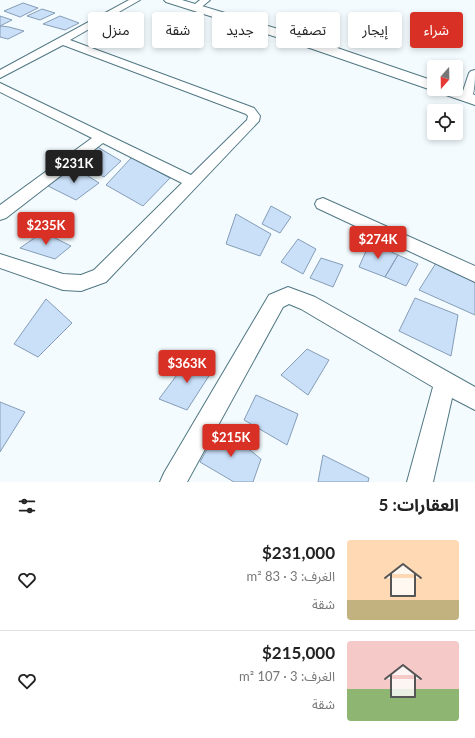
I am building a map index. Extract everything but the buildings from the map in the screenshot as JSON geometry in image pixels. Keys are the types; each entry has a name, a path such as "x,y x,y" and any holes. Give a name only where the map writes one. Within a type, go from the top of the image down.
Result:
{"street":[{"path":"2,71 64,41 136,0"},
{"path":"170,0 303,41 427,84"},
{"path":"195,8 206,0"},
{"path":"0,261 63,282 81,283 100,276 253,121 254,116 250,111 64,41"},
{"path":"471,98 475,73"},
{"path":"0,87 192,182"},
{"path":"0,214 101,138"},
{"path":"323,204 475,274"},
{"path":"173,482 276,301 288,295 308,303 475,399"},
{"path":"420,482 445,382"}]}
